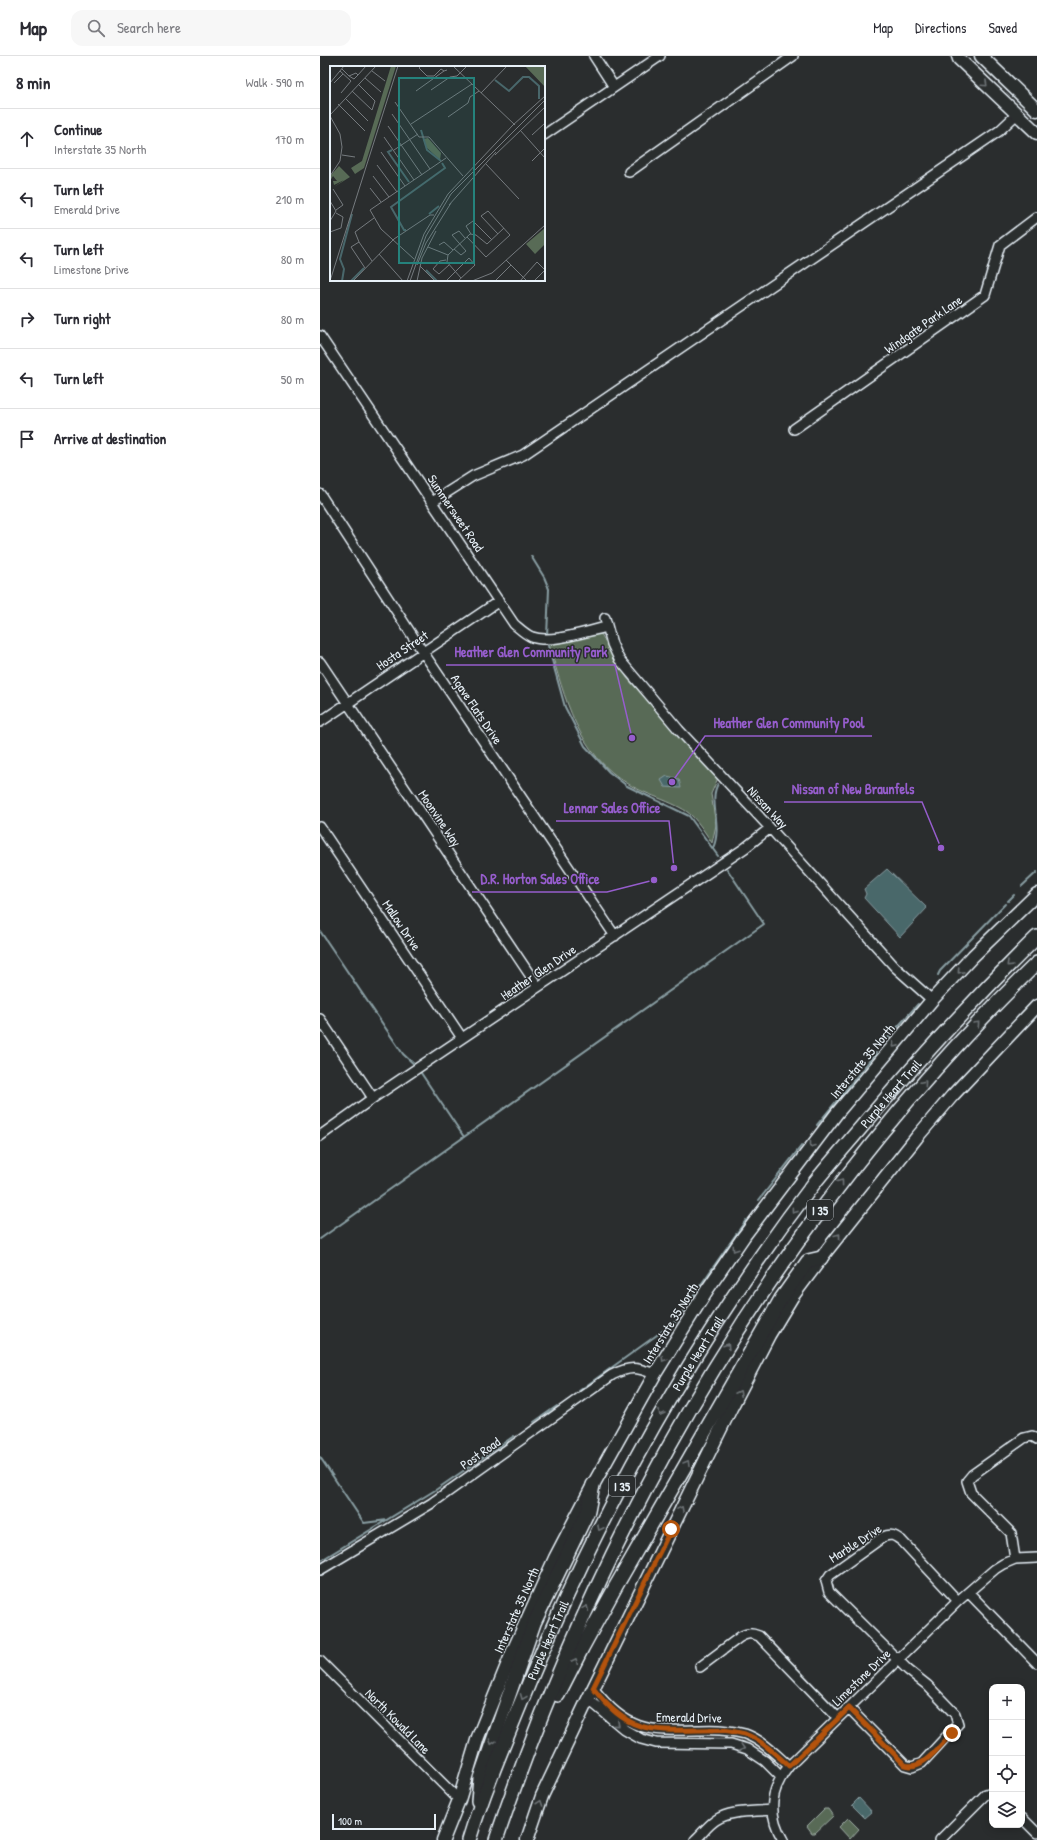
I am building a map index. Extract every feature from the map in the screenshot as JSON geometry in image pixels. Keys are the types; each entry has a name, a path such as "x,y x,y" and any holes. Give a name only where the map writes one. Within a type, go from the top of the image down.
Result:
{"highway":[{"name":"Purple Heart Trail","path":"469,1840 476,1818 552,1628 590,1547 651,1431 715,1325 764,1251 817,1180 950,1026 1037,937"},
{"name":"Purple Heart Trail","path":"496,1840 528,1749 598,1582 654,1470 706,1380 799,1239 858,1161 951,1053 1037,963"},
{"path":"502,1840 534,1752 556,1700 585,1641 654,1517 782,1299 808,1261 821,1258"},
{"path":"476,1818 480,1778 515,1677 534,1623 588,1511 593,1485"}],"main road":[{"path":"958,56 959,59 1037,133"},
{"path":"981,56 1037,110"},
{"name":"Interstate 35 North","path":"443,1840 458,1800 478,1737 512,1653 555,1558 593,1485 655,1374 707,1290 761,1213 837,1113 932,1000 1037,894"},
{"path":"527,1840 542,1796 590,1693 677,1516 769,1335 792,1297 880,1182 952,1096 1037,1006"}],"street":[{"path":"594,56 614,87"},
{"path":"545,134 660,56"},
{"path":"629,172 793,56"},
{"path":"432,502 473,476 523,455 999,131 1016,114"},
{"name":"Windgate Park Lane","path":"794,429 971,307 985,295 1000,245 1037,217"},
{"name":"Summersweet Road","path":"320,336 514,624 525,634 540,639 554,638 606,623"},
{"name":"Agave Flats Drive","path":"320,494 423,652 615,936"},
{"name":"Hosta Street","path":"320,722 499,601"},
{"name":"Nissan Way","path":"606,623 612,644 619,659 679,730 770,828 895,967 932,1000"},
{"name":"Moonvine Way","path":"320,662 538,987"},
{"name":"Mallow Drive","path":"320,827 462,1038"},
{"name":"Heather Glen Drive","path":"320,1136 373,1098 746,848 770,828"},
{"path":"320,1019 373,1098"},
{"name":"Post Road","path":"320,1570 437,1500 612,1375 626,1368 638,1368 655,1374"},
{"path":"1015,1559 1011,1533 971,1493 967,1483 972,1475 1024,1438 1032,1436 1037,1439"},
{"name":"Marble Drive","path":"898,1660 829,1592 826,1581 830,1575 878,1540 889,1535 894,1535 902,1541 958,1601"},
{"name":"Limestone Drive","path":"771,1810 776,1786 789,1766 958,1601 999,1566 1015,1559 1037,1558"},
{"path":"969,1593 1037,1663"},
{"path":"700,1667 740,1637 746,1634 754,1634 759,1636 838,1718"},
{"path":"849,1708 905,1765 912,1768 922,1763 952,1733 958,1724 958,1719 927,1685 898,1660"},
{"name":"North Kowald Lane","path":"320,1661 458,1800"},
{"name":"Emerald Drive","path":"590,1693 635,1725 649,1729 664,1730 731,1731 760,1741 789,1766"},
{"name":"Emerald Drive","path":"590,1693 625,1730 641,1739 656,1743 731,1744 747,1749 764,1761 781,1777"},
{"path":"940,1840 986,1794 989,1793"},
{"path":"695,1840 714,1821 722,1817 732,1814 771,1810 783,1840"},
{"path":"1025,1821 1037,1833"}],"green space":[{"path":"601,634 627,678 718,778 711,794 716,825 712,843 698,822 692,816 672,804 630,785 612,772 597,757 585,741 568,704 549,644"},
{"path":"824,1809 828,1809 833,1816 815,1833 812,1833 807,1826"},
{"path":"848,1818 859,1829 850,1839 839,1827"}],"water":[{"path":"667,776 679,779 681,788 665,787 661,780"},
{"path":"887,869 927,908 900,937 864,898 866,894 864,889"},
{"path":"859,1798 872,1812 865,1818 852,1805"}],"waterway":[{"path":"531,556 544,577 549,589 547,636"},
{"path":"547,642 565,707 585,746 609,772 627,786 689,816 718,856"},
{"path":"713,848 717,831 714,798 715,790 718,784"},
{"path":"320,1239 764,924 727,869"},
{"path":"1022,886 1037,872"},
{"path":"1008,901 1014,895"},
{"path":"938,975 940,971 1005,904"},
{"path":"320,931 403,1054 416,1066"},
{"path":"887,1039 918,1004"},
{"path":"817,1125 876,1053"},
{"path":"419,1070 464,1137"},
{"path":"759,1200 802,1145"},
{"path":"579,1391 675,1322 746,1220"},
{"path":"534,1422 557,1406"},
{"path":"320,1561 437,1489 514,1436"},
{"path":"320,1457 364,1523 387,1520"}],"place":[{"name":"Heather Glen Community Park","path":"632,738"},
{"name":"Heather Glen Community Pool","path":"672,782"},
{"name":"Nissan of New Braunfels","path":"941,848"},
{"name":"Lennar Sales Office","path":"674,868"},
{"name":"D.R. Horton Sales Office","path":"654,880"}],"route":[{"path":"671,1529 593,1688 605,1704 631,1724 649,1729 716,1729 731,1731 760,1741 789,1766 849,1708 905,1765 912,1768 922,1763 952,1733"}]}
